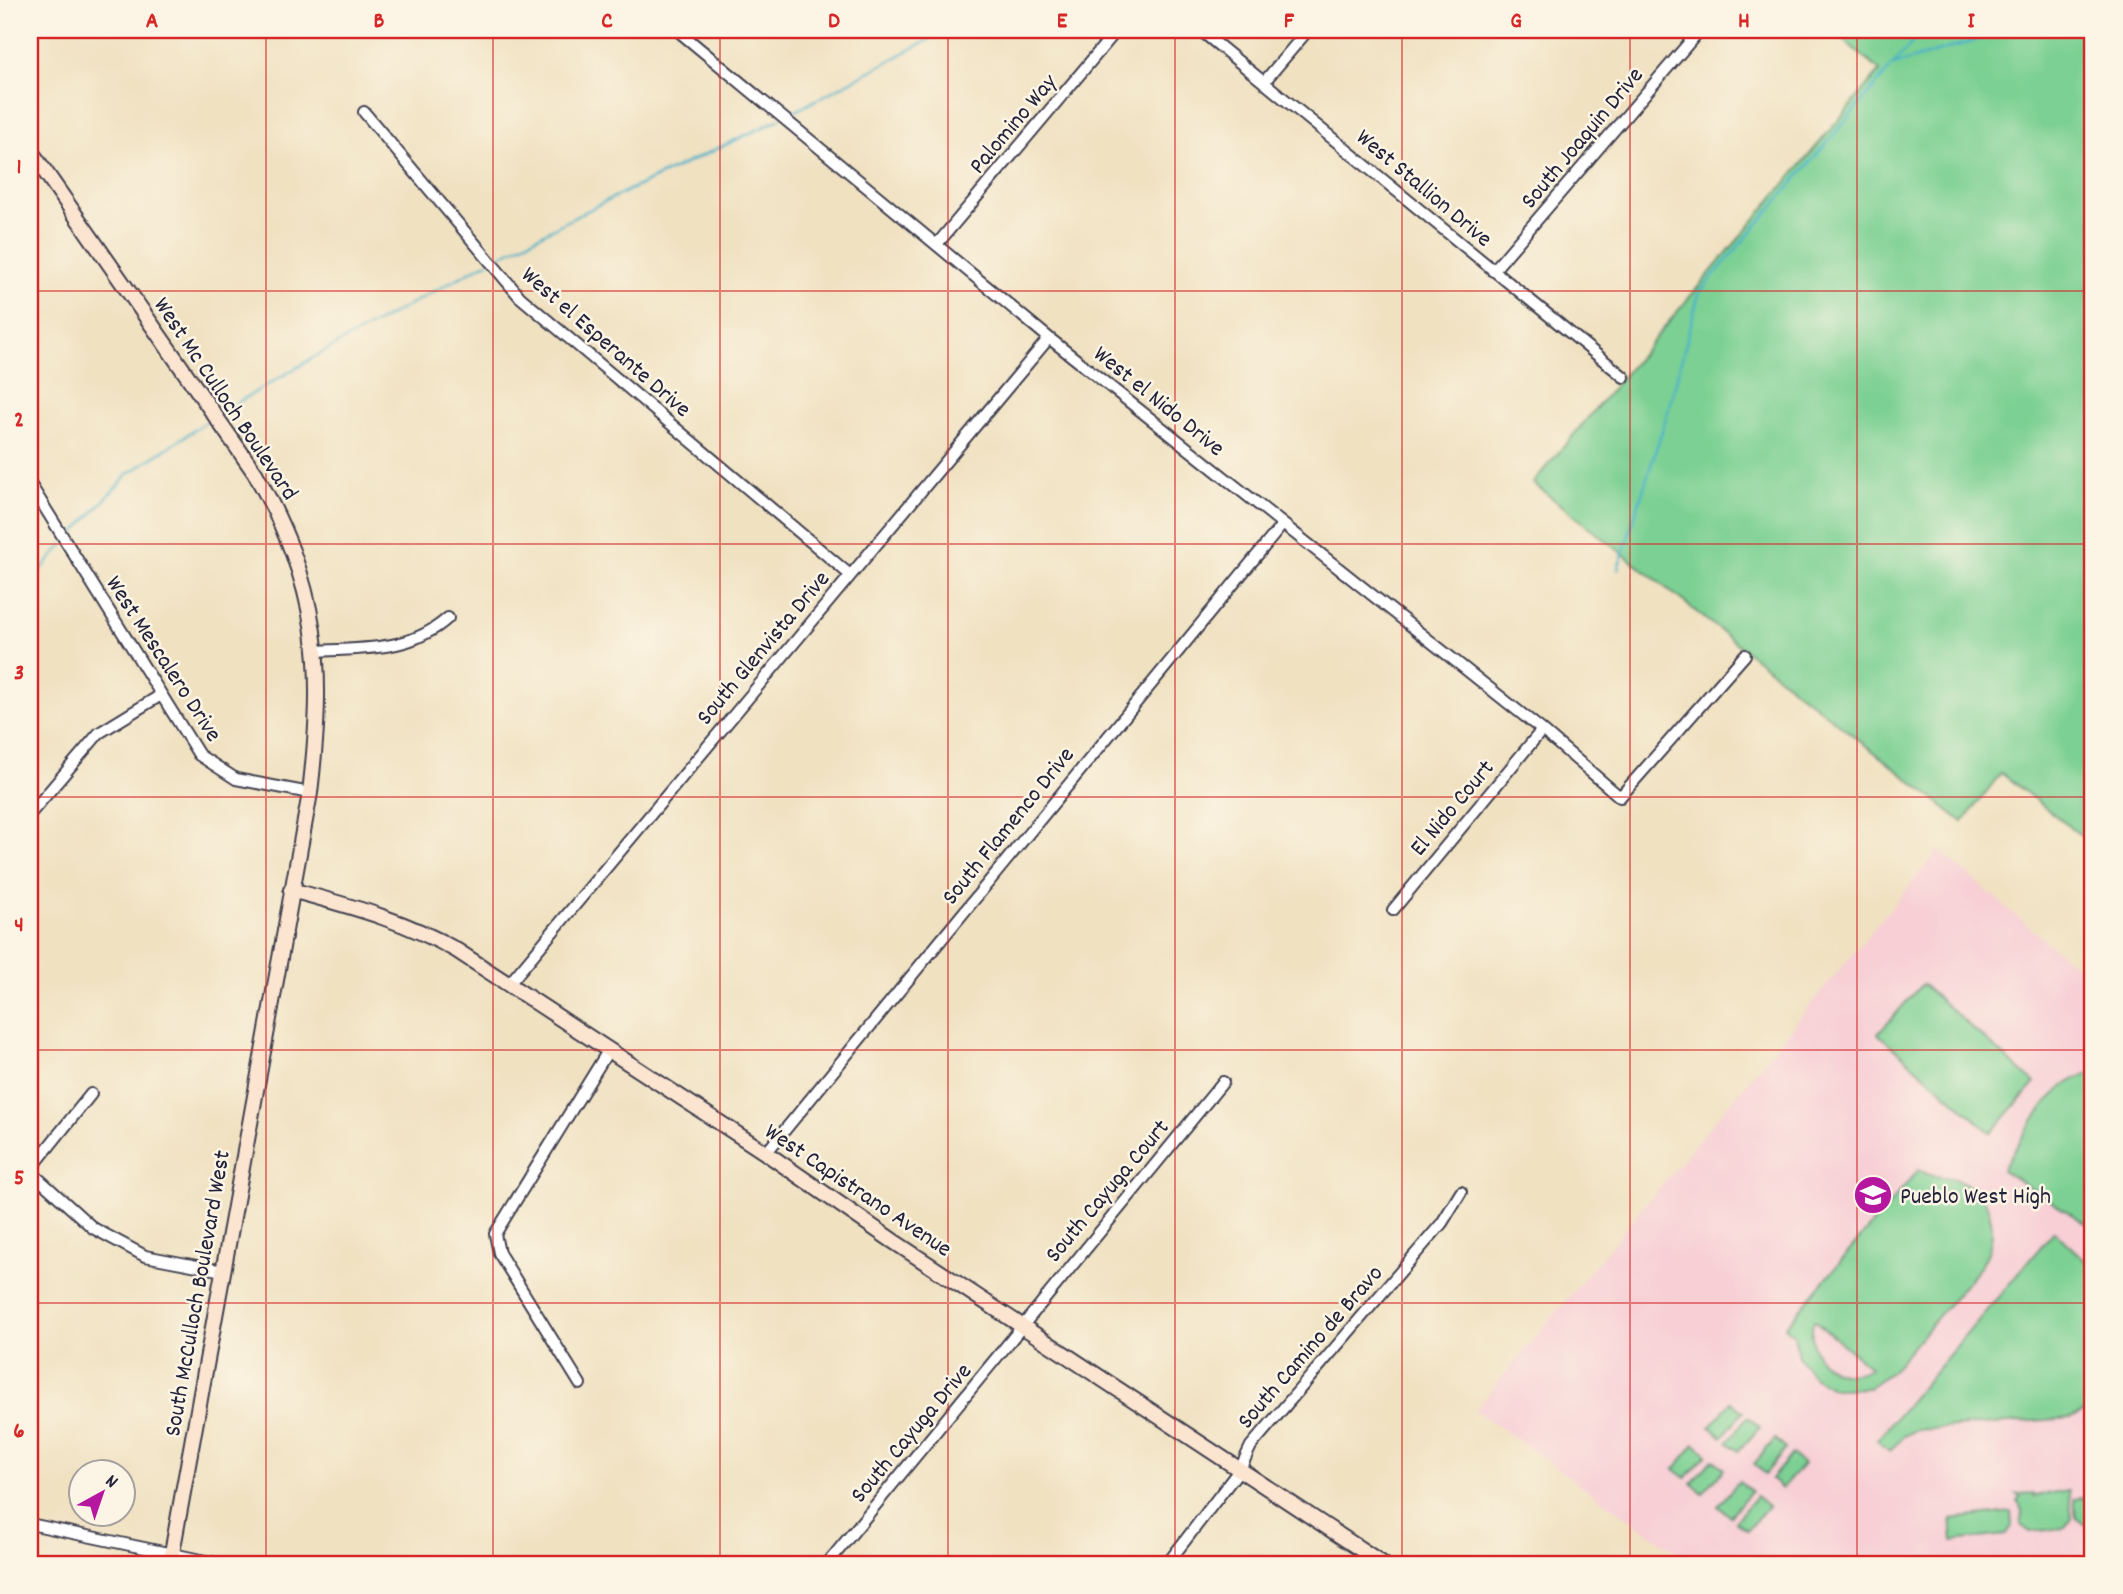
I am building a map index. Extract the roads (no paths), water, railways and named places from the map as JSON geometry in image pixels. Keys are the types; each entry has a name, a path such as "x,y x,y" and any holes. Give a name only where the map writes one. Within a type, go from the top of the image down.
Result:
{"main road":[{"name":"West Mc Culloch Boulevard","path":"30,150 256,472 291,545 304,581 316,651 319,709 310,793 266,1030"},
{"name":"West Capistrano Avenue","path":"291,890 405,924 509,984 1383,1564"},
{"name":"South McCulloch Boulevard West","path":"171,1560 266,1030"}],"street":[{"name":"West el Nido Drive","path":"677,30 938,243 1049,338 1542,730 1620,797 1745,655"},
{"name":"Palomino Way","path":"938,243 1117,30"},
{"name":"West Stallion Drive","path":"1200,30 1624,377"},
{"path":"1264,82 1308,30"},
{"name":"South Joaquin Drive","path":"1493,271 1700,30"},
{"name":"West el Esperante Drive","path":"364,112 520,297 849,574"},
{"name":"South Glenvista Drive","path":"509,984 1049,338"},
{"name":"West Mescalero Drive","path":"30,484 199,755 236,779 310,793"},
{"name":"South Flamenco Drive","path":"766,1153 1282,525"},
{"path":"316,651 388,647 429,635 448,618"},
{"path":"30,814 99,733 161,695"},
{"name":"El Nido Court","path":"1393,909 1542,730"},
{"path":"580,1384 499,1253 495,1234 608,1051"},
{"name":"South Cayuga Court","path":"1022,1324 1223,1083"},
{"path":"91,1094 30,1170 93,1228 145,1256 223,1271"},
{"name":"South Camino de Bravo","path":"1167,1564 1240,1469 1251,1446 1442,1223 1461,1192"},
{"name":"South Cayuga Drive","path":"827,1564 1011,1343 1022,1324"},
{"path":"30,1524 171,1560 220,1564"}],"waterway":[{"path":"786,116 947,30"},
{"path":"1893,65 1923,30"},
{"path":"1618,569 1667,415 1699,293 1893,65 1997,34 2049,30"},
{"path":"494,259 606,201 780,119"},
{"path":"220,413 323,352 488,262"},
{"path":"68,540 128,474 211,419"},
{"path":"30,582 63,545"}],"place":[{"name":"Pueblo West High","path":"1873,1195"}]}
